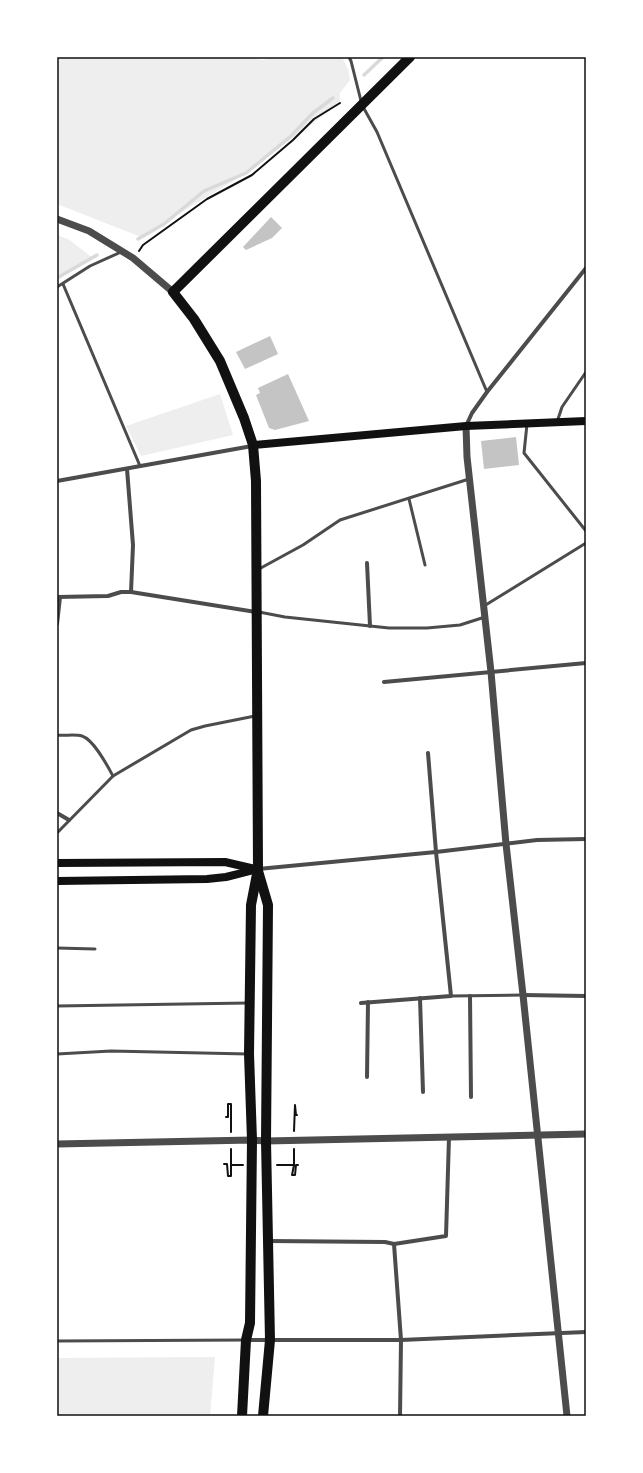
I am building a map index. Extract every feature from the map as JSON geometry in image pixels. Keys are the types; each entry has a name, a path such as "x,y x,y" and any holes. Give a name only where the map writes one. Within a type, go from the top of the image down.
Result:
{"main road":[{"path":"242,1416 246,1340 250,1323 252,1140 249,1054 251,905 258,869 256,482 253,446 244,418 220,361 194,319 173,292 410,57"},
{"path":"253,446 466,426 586,421"},
{"path":"57,863 225,862 258,869"},
{"path":"57,881 207,879 226,877 258,869"},
{"path":"258,869 268,905 266,1141 270,1340 263,1416"}],"street":[{"path":"57,218 89,231 133,258 173,292"},
{"path":"567,1416 506,844 491,672 469,479 466,426 472,413 487,392 586,268"},
{"path":"57,481 253,446"},
{"path":"127,469 133,545 131,592"},
{"path":"367,563 370,626"},
{"path":"57,624 58,597 108,596 121,592 131,592 257,612"},
{"path":"384,682 586,663"},
{"path":"361,1003 451,996 436,852 428,753"},
{"path":"57,813 69,820"},
{"path":"258,869 436,852 537,840 586,840"},
{"path":"523,995 586,996"},
{"path":"470,996 471,1097"},
{"path":"420,998 423,1092"},
{"path":"367,1077 368,1002"},
{"path":"57,1144 586,1134"},
{"path":"268,1240 385,1242 394,1244 446,1236 449,1136"},
{"path":"394,1244 401,1340 400,1416"},
{"path":"246,1340 401,1340 586,1332"}],"lane":[{"path":"349,57 362,105 377,132 487,392"},
{"path":"57,287 90,266 123,252"},
{"path":"63,284 140,466"},
{"path":"557,423 562,407 586,372"},
{"path":"527,424 524,453 586,531"},
{"path":"256,570 303,545 340,520 469,479"},
{"path":"409,499 425,565"},
{"path":"484,606 586,543"},
{"path":"257,612 285,617 389,628 460,625 485,617"},
{"path":"57,833 113,776 191,730 257,715"},
{"path":"57,736 83,736 91,742 104,759 113,776"},
{"path":"57,948 95,949"},
{"path":"451,996 523,995"},
{"path":"57,1006 250,1003"},
{"path":"57,1054 110,1051 249,1054"},
{"path":"57,1341 246,1340"}],"path":[{"path":"133,258 143,245 207,199 252,175 293,140 314,119 340,103"},
{"path":"226,1117 228,1117 228,1104 231,1104 231,1118"},
{"path":"224,1164 227,1164 228,1176 231,1176 231,1165"},
{"path":"294,1165 292,1175 295,1175 296,1165 298,1165"}],"shaded area":[{"path":"57,57 243,57 263,60 274,57 342,57 348,69 350,80 340,93 340,103 246,173 141,237 57,204"},
{"path":"57,235 68,239 93,258 57,276"},
{"path":"220,394 233,435 141,456 126,426"},
{"path":"215,1357 210,1416 57,1416 57,1358"}],"building":[{"path":"271,217 282,228 272,238 246,250 243,247"},
{"path":"270,336 278,354 245,369 236,352"},
{"path":"288,374 309,421 275,430 269,428 256,395 260,393 258,388"},
{"path":"516,437 519,465 484,469 481,441"}],"waterway":[{"path":"364,75 383,57"},
{"path":"138,239 164,224 204,191 246,173 291,136 313,113 333,98"},
{"path":"57,278 97,255"}]}
